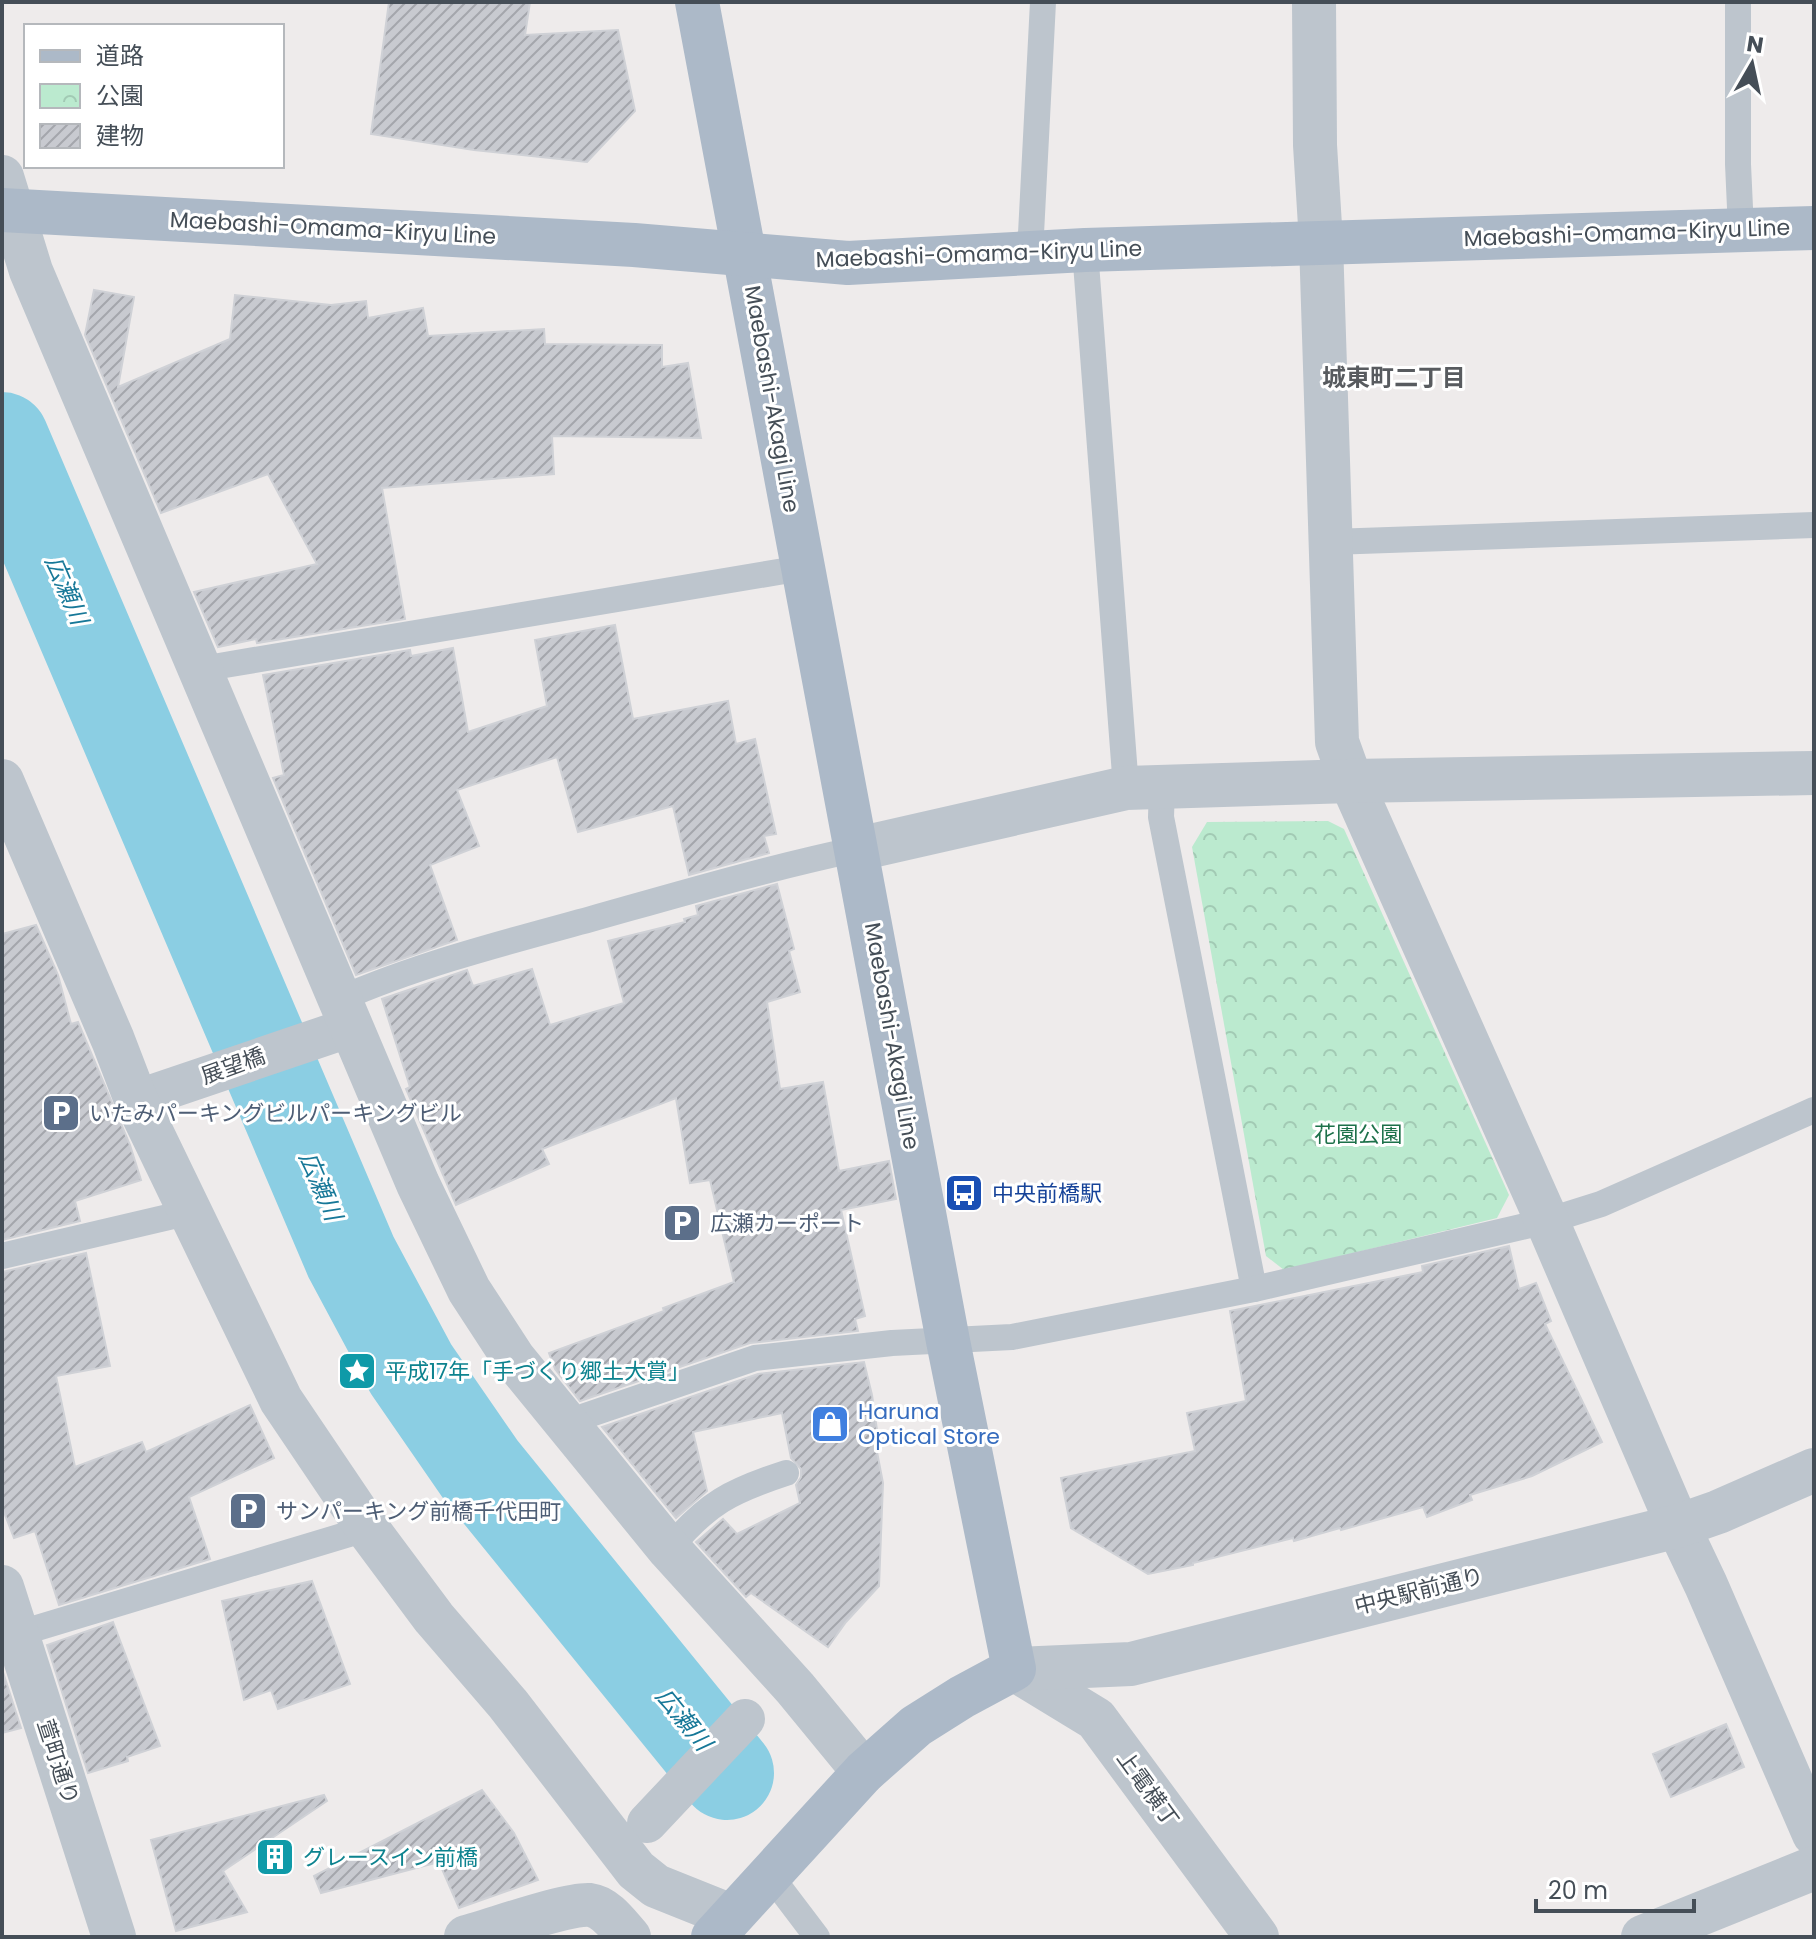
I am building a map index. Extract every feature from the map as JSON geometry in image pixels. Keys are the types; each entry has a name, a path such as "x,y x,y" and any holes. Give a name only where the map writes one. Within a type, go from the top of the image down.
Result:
{"main road":[{"name":"Maebashi-Akagi Line","path":"697,2 948,1341 1014,1669"},
{"name":"Maebashi-Omama-Kiryu Line","path":"5,199 848,263 1085,250 1814,228"},
{"path":"722,1927 864,1772 916,1726 1014,1669"}],"street":[{"path":"1314,2 1315,145 1321,242 1337,742 1351,781 1814,1834"},
{"path":"5,199 31,271 200,674 418,1184 469,1290 514,1359 570,1429 669,1549 795,1688 864,1772"},
{"path":"858,849 1144,787 1814,773"},
{"path":"2,781 136,1100 281,1400 364,1523 434,1618 508,1704 634,1838 636,1870 722,1927"},
{"name":"展望橋","path":"136,1100 281,1049 345,1013"},
{"name":"中央駅前通り","path":"1014,1669 1131,1664 1678,1526 1814,1470"},
{"name":"萱町通り","path":"8,1613 114,1937"},
{"name":"上電横丁","path":"1014,1669 1096,1719 1257,1937"},
{"path":"466,1937 573,1907 592,1905 617,1888 634,1838 736,1729"},
{"path":"1643,1937 1814,1868"},
{"path":"592,1905 607,1913 629,1937"}],"lane":[{"path":"1030,253 1043,2"},
{"path":"1738,2 1741,230"},
{"path":"1085,250 1144,787 1161,817 1254,1289"},
{"path":"1331,542 1814,525"},
{"path":"200,674 219,666 802,568"},
{"path":"345,1013 367,987 522,938 790,863 858,849"},
{"path":"570,1429 585,1416 755,1358 892,1343 1012,1337 1254,1289 1547,1221 1601,1204 1814,1110"},
{"path":"2,1256 190,1212"},
{"path":"669,1549 707,1508 743,1487 786,1473"},
{"path":"8,1613 349,1534 364,1523"},
{"path":"770,1875 817,1937"}],"green space":[{"name":"花園公園","path":"1328,821 1344,829 1509,1195 1497,1218 1284,1270 1266,1256 1192,847 1207,822"}],"building":[{"path":"389,2 530,2 525,35 618,30 635,111 587,162 474,150 371,134"},
{"path":"94,290 134,297 118,387 230,339 235,295 331,305 366,301 368,318 423,308 428,336 544,329 545,344 662,345 662,367 688,363 701,438 552,436 554,474 382,488 405,619 218,647 194,592 317,564 268,474 161,513 85,335"},
{"path":"615,625 633,719 728,701 736,744 755,739 776,834 764,836 769,853 689,875 673,806 578,832 557,757 457,790 479,846 430,865 457,940 356,975 273,778 284,775 263,675 410,650 411,656 453,648 468,732 547,706 535,640"},
{"path":"777,884 794,949 789,951 800,992 767,1002 780,1089 823,1082 839,1171 889,1161 896,1199 841,1210 865,1316 855,1319 858,1331 750,1343 580,1401 555,1369 549,1353 734,1282 710,1180 690,1183 676,1098 542,1149 549,1164 456,1205 406,1089 410,1087 382,999 467,970 473,986 532,969 550,1025 624,1003 608,941 685,922 684,919 698,915 696,906"},
{"name":"いたみパーキングビルパーキングビル","path":"36,925 58,975 71,1024 78,1022 130,1145 141,1180 75,1201 80,1221 2,1240 2,934"},
{"path":"1509,1246 1519,1289 1536,1283 1551,1321 1545,1324 1602,1442 1532,1476 1470,1495 1472,1500 1427,1517 1423,1507 1341,1530 1294,1541 1293,1538 1148,1574 1071,1528 1061,1478 1195,1451 1187,1413 1246,1401 1230,1311 1423,1272 1422,1266"},
{"path":"86,1253 110,1366 56,1376 75,1467 142,1442 146,1452 250,1405 274,1458 189,1497 210,1559 59,1605 35,1531 14,1538 2,1507 2,1272"},
{"path":"864,1362 872,1395 877,1430 873,1431 883,1483 879,1586 828,1647 751,1593 746,1597 696,1542 723,1519 737,1534 800,1503 796,1485 801,1469 791,1458 782,1413 693,1432 707,1491 676,1518 602,1427 758,1374"},
{"path":"312,1581 350,1684 278,1709 271,1690 244,1700 222,1601"},
{"path":"113,1622 160,1746 127,1757 128,1761 88,1773 47,1645"},
{"path":"2,1669 21,1728 2,1733"},
{"path":"1726,1724 1744,1767 1671,1797 1653,1754"},
{"path":"482,1790 514,1833 538,1880 459,1908 439,1862 321,1893 314,1876"},
{"path":"324,1795 327,1801 223,1871 247,1912 176,1931 151,1840"}],"waterway":[{"name":"広瀬川","path":"2,439 351,1257 411,1369 480,1469 727,1773"}],"place":[{"name":"いたみパーキングビルパーキングビル","path":"61,1113"},
{"name":"中央前橋駅","path":"964,1193"},
{"name":"広瀬カーポート","path":"682,1223"},
{"name":"平成17年「手づくり郷土大賞」","path":"357,1371"},
{"name":"Haruna Optical Store","path":"830,1424"},
{"name":"サンパーキング前橋千代田町","path":"248,1511"},
{"name":"グレースイン前橋","path":"275,1857"}],"district":[{"name":"城東町二丁目","path":"1394,377"}]}
